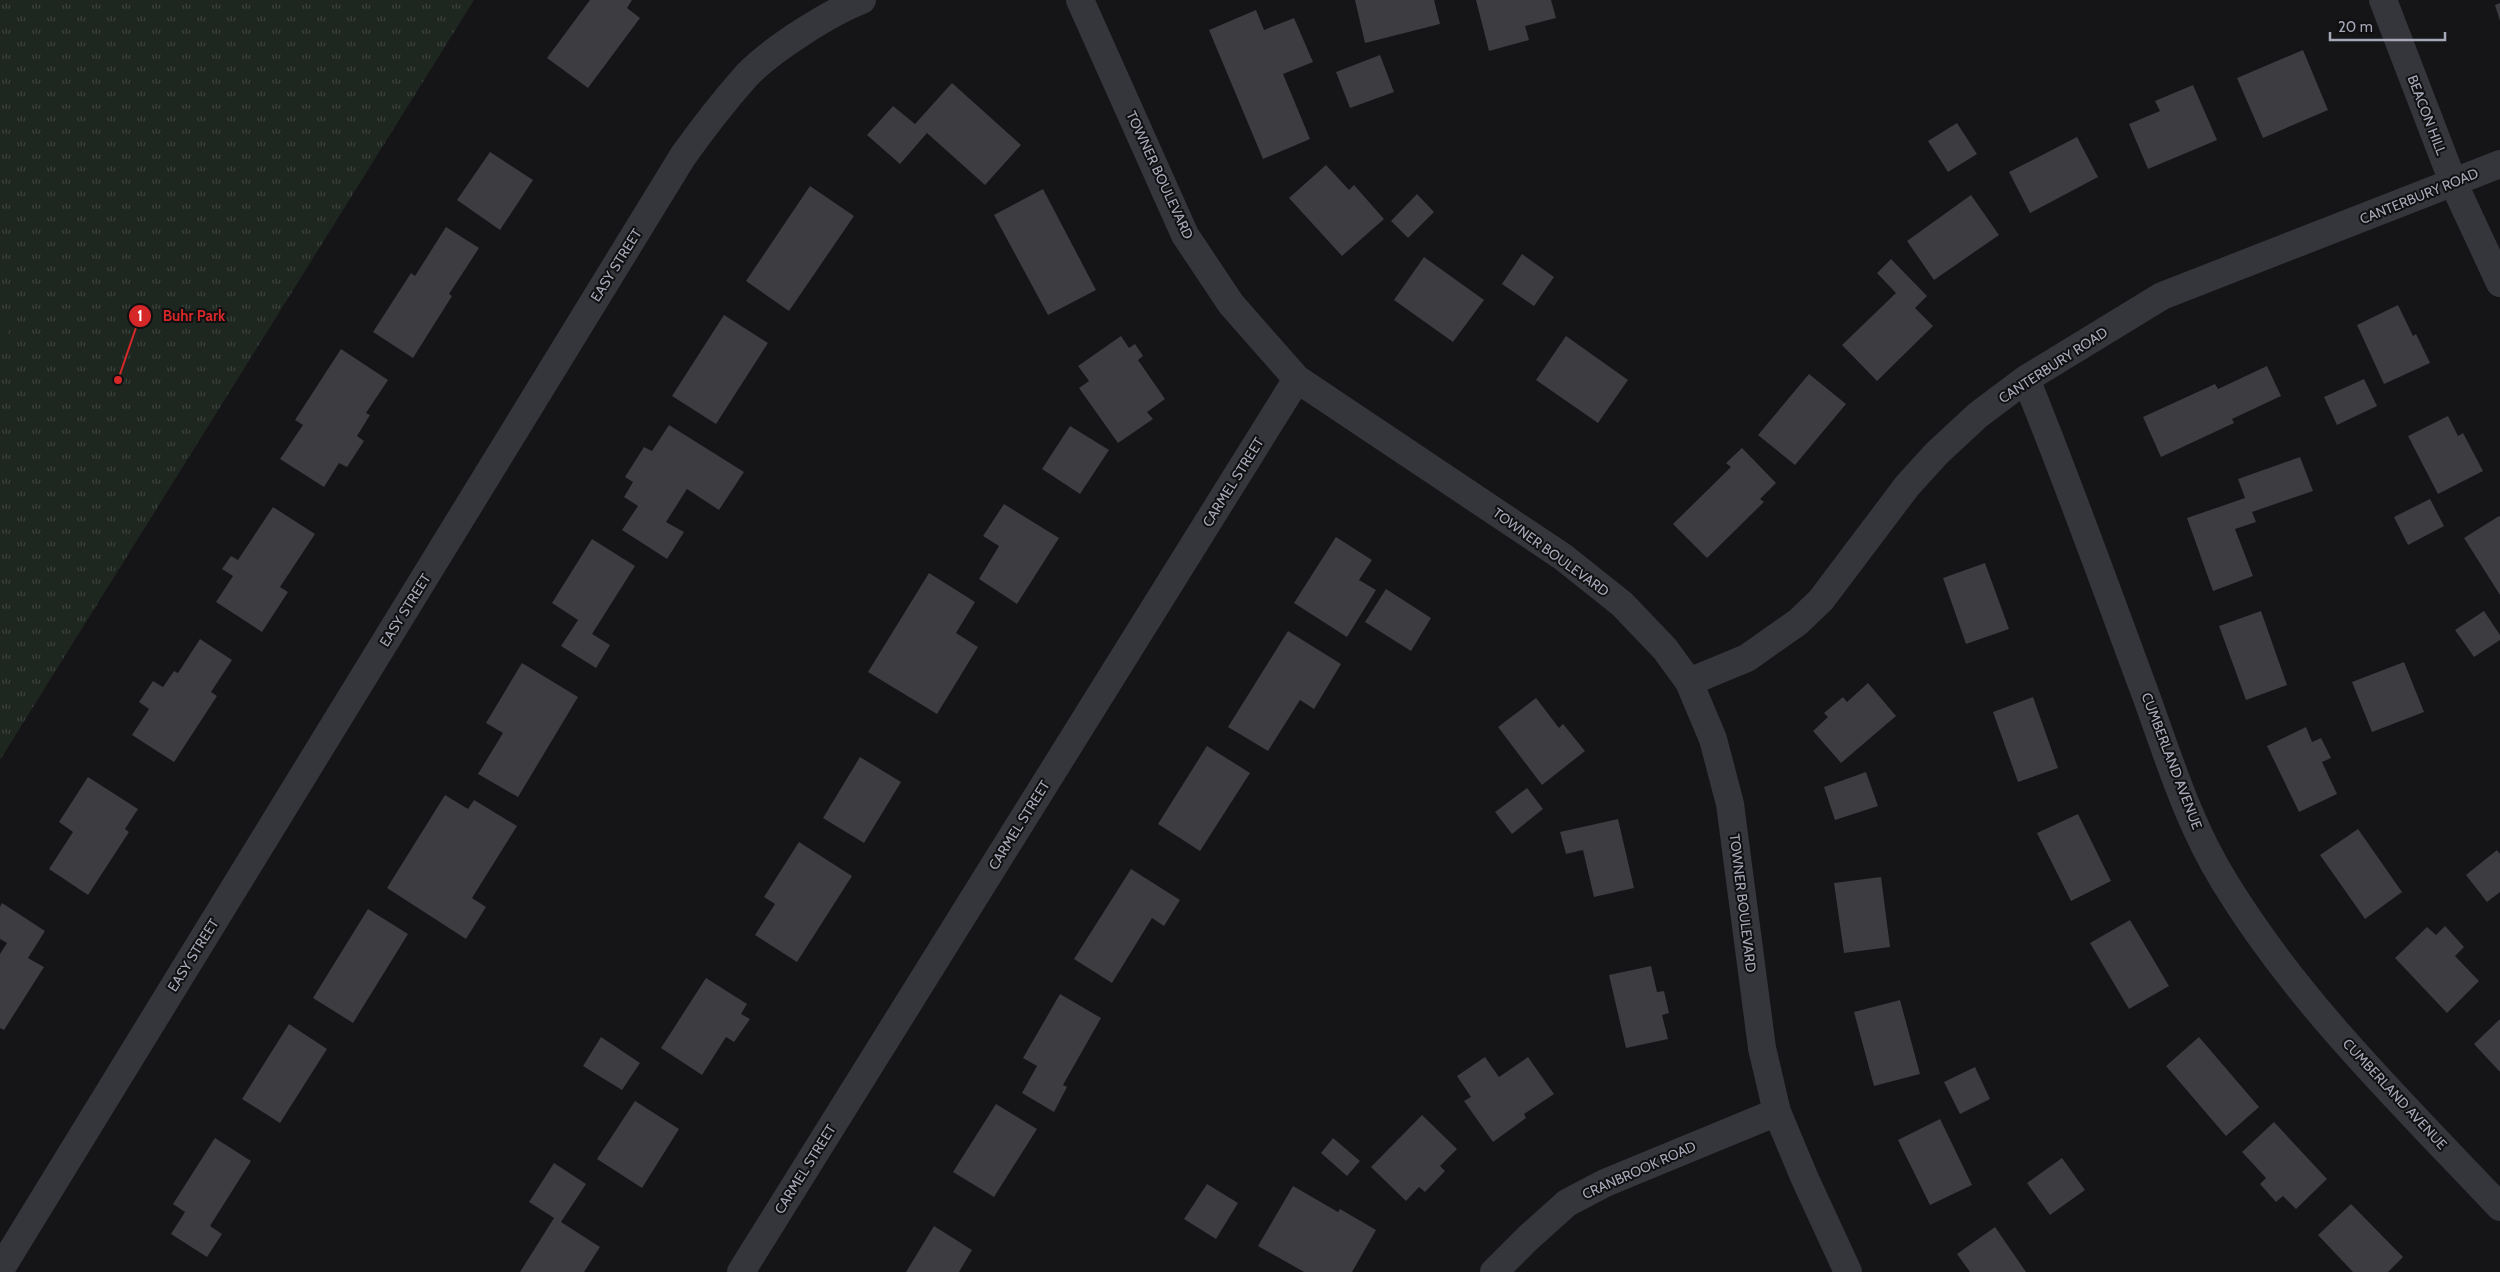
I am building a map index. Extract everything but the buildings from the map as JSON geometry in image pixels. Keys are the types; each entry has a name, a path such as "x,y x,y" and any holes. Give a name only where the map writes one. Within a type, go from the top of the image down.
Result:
{"street":[{"name":"EASY STREET","path":"0,1270 683,156 715,112 749,74 797,35 849,5 862,0"},
{"name":"TOWNER BOULEVARD","path":"1080,0 1185,235 1231,304 1297,379 1563,557 1622,604 1665,649 1688,682 1713,739 1730,804 1762,1048 1777,1112 1805,1179 1848,1272"},
{"name":"BEACON HILL","path":"2383,0 2453,182 2500,284"},
{"name":"CANTERBURY ROAD","path":"1688,682 1747,658 1798,622 1821,600 1907,486 1937,453 1978,415 2026,379 2162,296 2500,164"},
{"name":"CARMEL STREET","path":"741,1272 1297,379"},
{"name":"CUMBERLAND AVENUE","path":"2026,379 2056,451 2189,812 2223,880 2276,959 2356,1054 2500,1208"},
{"name":"CRANBROOK ROAD","path":"1494,1272 1567,1203 1605,1184 1777,1112"}],"green space":[{"path":"0,0 474,0 0,760"},
{"path":"0,317 13,323 0,351"}],"place":[{"name":"Buhr Park","path":"118,380"}]}
